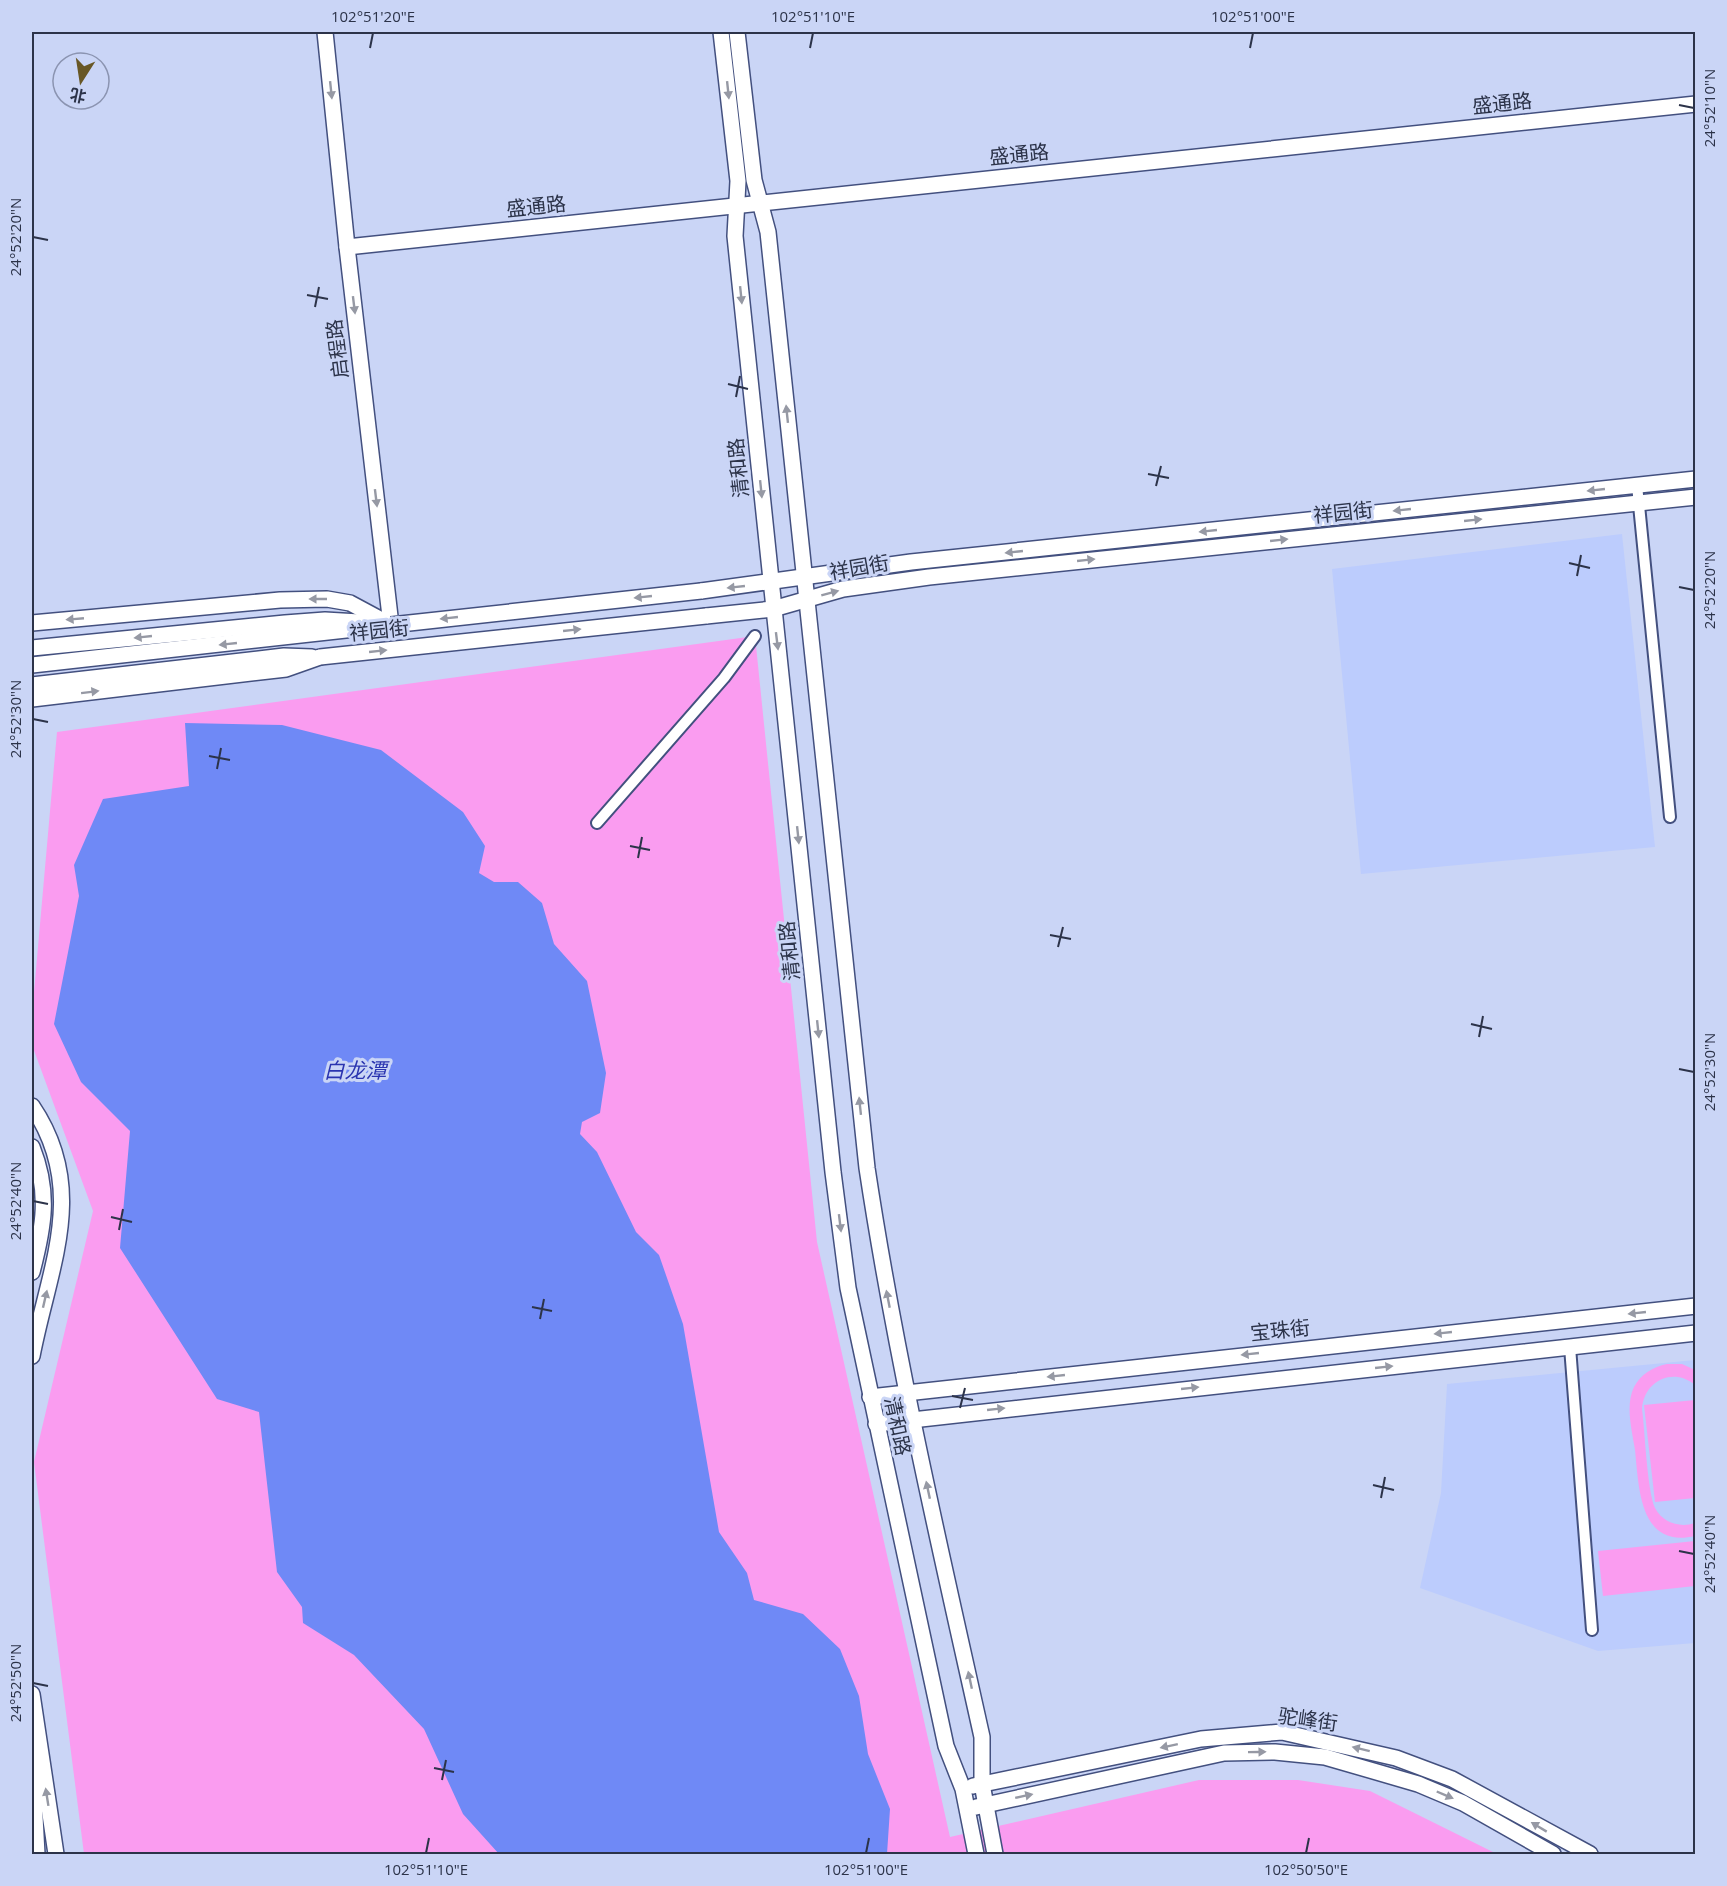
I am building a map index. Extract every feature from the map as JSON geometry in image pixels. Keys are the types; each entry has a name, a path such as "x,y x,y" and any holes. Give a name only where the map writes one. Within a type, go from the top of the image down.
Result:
{"main road":[{"name":"启程路","path":"325,32 347,247 392,625"},
{"name":"清和路","path":"722,32 738,181 735,236 833,1172 848,1288 946,1746 963,1789 976,1854"},
{"name":"清和路","path":"737,32 754,180 768,232 867,1168 884,1282 906,1392 982,1737 982,1784 995,1854"},
{"name":"盛通路","path":"347,247 1695,104"},
{"name":"祥园街","path":"32,665 771,583 804,576 911,562 1695,479"},
{"name":"祥园街","path":"32,685 284,656 320,657 773,609 843,589 929,577 1695,497"},
{"path":"32,623 280,600 327,599 350,603 392,625"},
{"path":"32,648 305,621 392,625"},
{"path":"32,699 286,669 320,657"},
{"path":"32,1106 53,1147 62,1177 61,1221 32,1356"},
{"path":"32,1147 40,1167 44,1193 43,1223 32,1272"},
{"name":"宝珠街","path":"870,1397 1695,1306"},
{"path":"876,1424 912,1418 1695,1333"},
{"path":"32,1694 56,1854"},
{"name":"驼峰街","path":"963,1789 1201,1739 1282,1732 1396,1758 1452,1779 1590,1854"},
{"name":"驼峰街","path":"967,1809 1224,1753 1275,1752 1325,1757 1418,1784 1463,1803 1553,1854"},
{"path":"32,1760 35,1854"},
{"path":"32,1842 35,1854"}],"street":[{"path":"1637,485 1670,817"},
{"path":"597,823 724,678 755,636"},
{"path":"1570,1347 1592,1630"}],"shaded area":[{"path":"1622,534 1655,847 1361,874 1332,569"},
{"path":"755,636 817,1242 950,1837 1199,1780 1298,1780 1370,1791 1497,1854 84,1854 34,1462 93,1211 32,1045 32,1015 57,732"},
{"path":"1695,1360 1695,1643 1598,1651 1420,1588 1441,1493 1447,1384"},
{"path":"1667,1364 1682,1364 1695,1370 1695,1385 1678,1377 1661,1379 1654,1384 1648,1390 1642,1409 1650,1488 1655,1508 1667,1521 1672,1523 1684,1525 1695,1523 1695,1536 1677,1538 1663,1533 1652,1524 1646,1512 1638,1481 1630,1418 1631,1394 1637,1382 1652,1369"},
{"path":"1695,1400 1695,1498 1655,1502 1644,1405"},
{"path":"1695,1541 1695,1586 1603,1596 1598,1551"}],"water":[{"name":"白龙潭","path":"185,723 282,725 381,750 463,812 485,846 479,873 494,882 518,882 542,903 554,944 587,981 606,1073 600,1113 582,1122 580,1134 597,1152 636,1232 659,1255 683,1324 719,1532 747,1573 754,1600 803,1614 840,1649 859,1696 868,1754 890,1809 887,1854 499,1854 463,1814 424,1729 354,1655 303,1623 302,1607 277,1572 259,1412 217,1399 120,1248 130,1131 81,1082 54,1024 79,896 74,865 103,799 189,786"}]}
